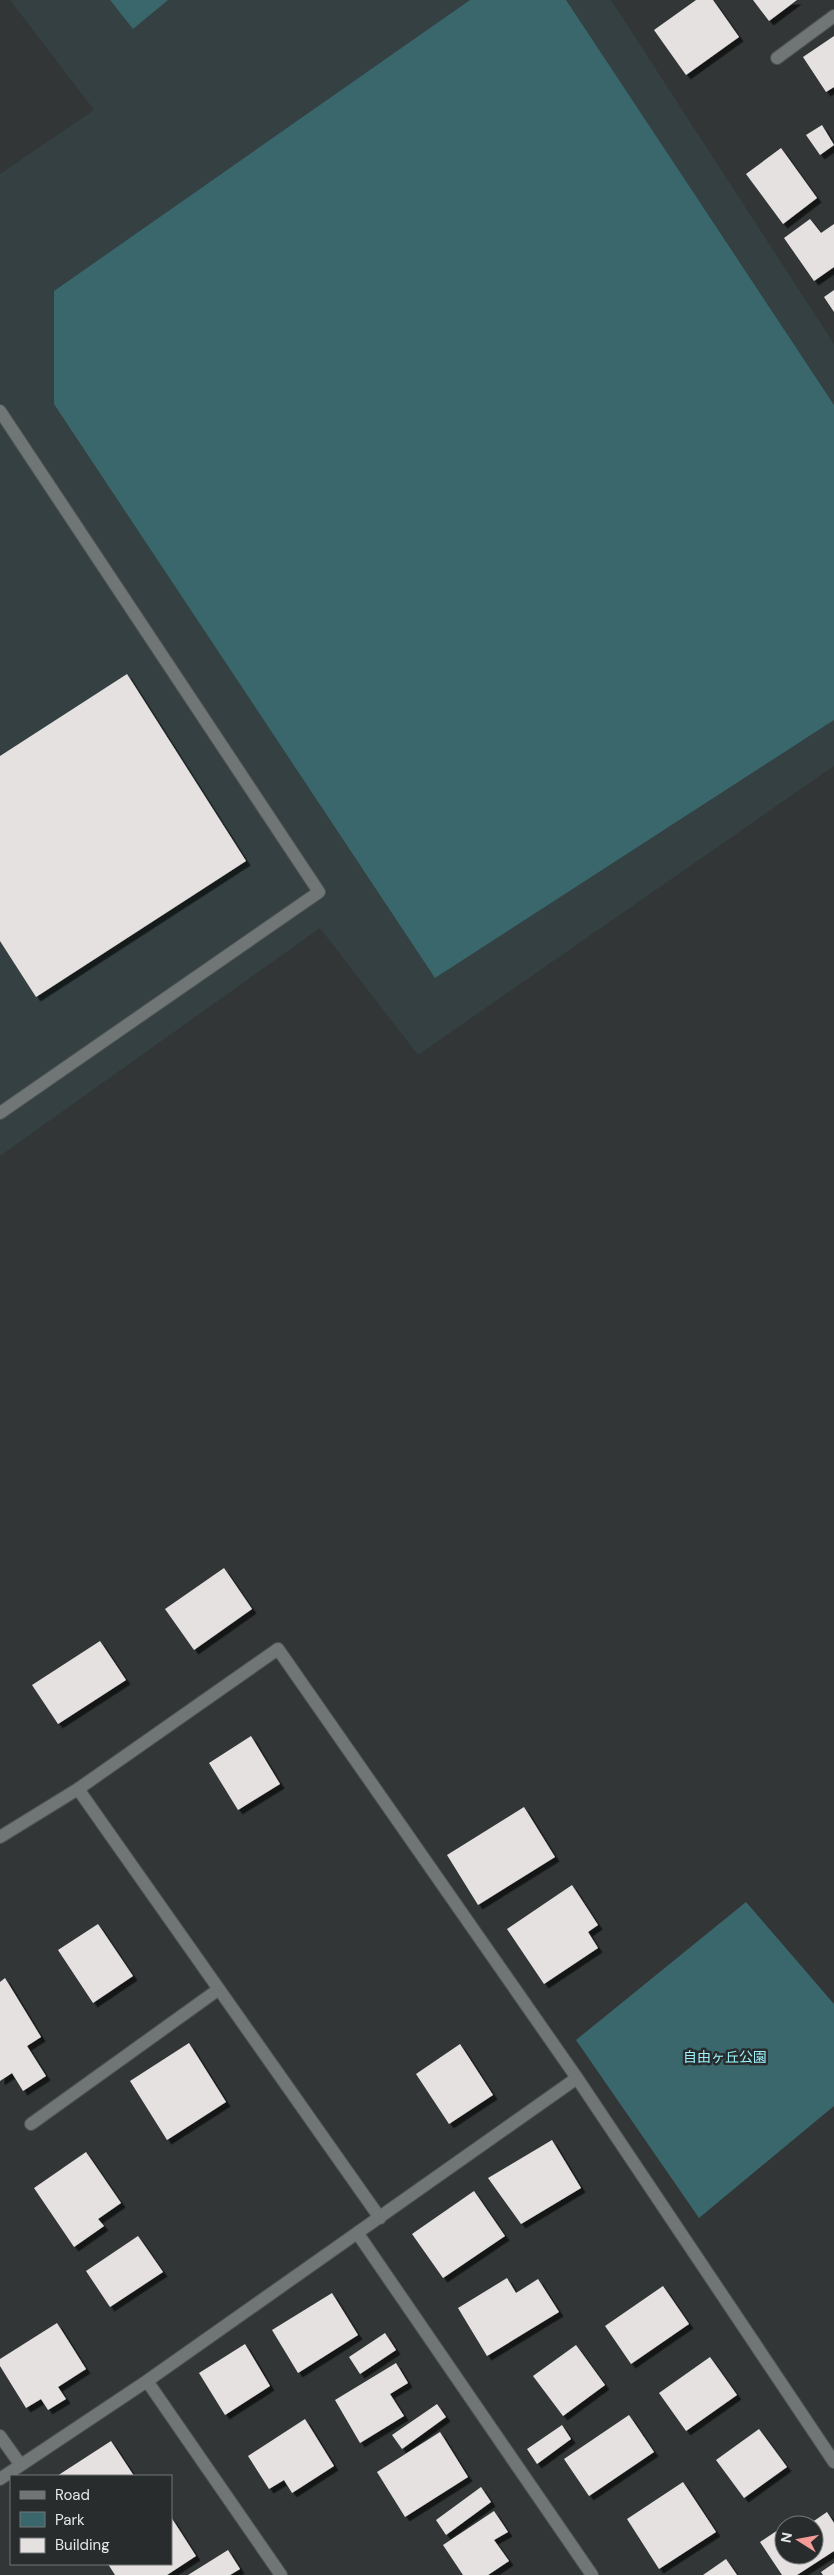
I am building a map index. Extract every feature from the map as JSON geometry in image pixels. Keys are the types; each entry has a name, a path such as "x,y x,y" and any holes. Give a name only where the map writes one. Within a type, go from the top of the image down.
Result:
{"street":[{"path":"777,58 834,16"},
{"path":"0,411 319,892 0,1113"},
{"path":"0,1837 78,1789 278,1648 577,2078 834,2462"},
{"path":"78,1789 380,2218"},
{"path":"31,2124 219,1989"},
{"path":"0,2479 147,2381 577,2078"},
{"path":"358,2234 592,2575"},
{"path":"147,2381 281,2575"},
{"path":"0,2436 20,2464"}],"shaded area":[{"path":"10,0 611,0 834,344 834,766 418,1055 320,928 0,1156 0,174 94,110"}],"green space":[{"path":"110,0 168,0 133,29"},
{"path":"470,0 566,0 834,405 834,720 435,978 54,404 54,291"},
{"name":"自由ヶ丘公園","path":"746,1902 834,2004 834,2106 699,2218 576,2040"}],"building":[{"path":"696,0 713,0 739,37 686,75 654,30"},
{"path":"753,0 797,0 769,21"},
{"path":"834,36 834,87 826,92 803,57"},
{"path":"822,125 834,145 820,155 806,135"},
{"path":"781,148 817,198 783,224 746,174"},
{"path":"810,219 821,233 834,224 834,267 814,281 784,238"},
{"path":"834,290 834,312 824,297"},
{"path":"127,674 246,861 36,997 0,941 0,756"},
{"path":"224,1568 252,1609 194,1650 165,1609"},
{"path":"100,1641 126,1680 58,1724 32,1685"},
{"path":"251,1736 280,1784 238,1810 209,1763"},
{"path":"524,1807 555,1857 478,1905 447,1855"},
{"path":"572,1885 598,1925 588,1932 598,1948 544,1984 507,1929"},
{"path":"98,1924 133,1976 93,2003 58,1950"},
{"path":"5,1978 41,2037 27,2046 46,2076 23,2091 12,2073 0,2081 0,1982"},
{"path":"189,2043 226,2102 167,2140 130,2081"},
{"path":"460,2044 493,2095 449,2124 416,2074"},
{"path":"552,2140 581,2188 521,2224 488,2178"},
{"path":"86,2152 121,2203 98,2219 104,2226 74,2247 34,2188"},
{"path":"474,2191 505,2236 443,2278 412,2234"},
{"path":"138,2236 163,2272 110,2307 86,2271"},
{"path":"507,2278 516,2293 538,2279 559,2312 487,2356 458,2308"},
{"path":"663,2286 689,2324 631,2364 605,2326"},
{"path":"332,2293 358,2335 298,2373 272,2330"},
{"path":"57,2323 86,2369 58,2387 66,2399 48,2410 41,2399 26,2408 0,2366 0,2359"},
{"path":"385,2333 396,2350 360,2374 349,2357"},
{"path":"245,2344 270,2386 225,2415 199,2373"},
{"path":"576,2345 605,2385 563,2416 533,2376"},
{"path":"710,2357 737,2395 686,2431 659,2393"},
{"path":"396,2363 408,2383 390,2394 404,2416 360,2443 335,2400"},
{"path":"437,2404 446,2417 402,2449 392,2435"},
{"path":"629,2415 654,2452 589,2496 564,2459"},
{"path":"305,2419 334,2466 292,2493 284,2480 269,2489 248,2456"},
{"path":"562,2425 571,2439 537,2464 527,2449"},
{"path":"759,2429 787,2467 744,2498 716,2460"},
{"path":"440,2432 468,2477 405,2517 377,2472"},
{"path":"111,2441 133,2475 59,2475"},
{"path":"683,2482 716,2532 659,2569 627,2519"},
{"path":"481,2487 491,2502 446,2535 436,2520"},
{"path":"494,2511 508,2532 494,2540 509,2561 488,2575 463,2575 443,2545"},
{"path":"827,2512 834,2523 834,2551 824,2557 824,2515"},
{"path":"172,2519 196,2556 167,2575 115,2575 109,2565 172,2565"},
{"path":"774,2533 774,2563 760,2542"},
{"path":"228,2550 240,2569 230,2575 188,2575"},
{"path":"726,2559 737,2575 703,2575"},
{"path":"834,2563 834,2575 823,2575 821,2572"},
{"path":"775,2565 812,2565 797,2575 782,2575"}]}
